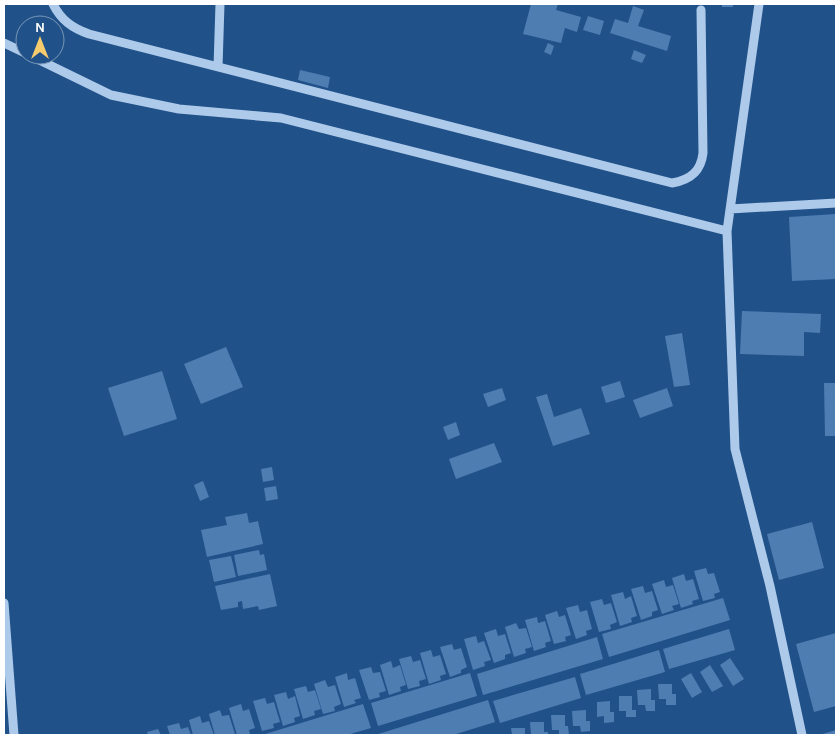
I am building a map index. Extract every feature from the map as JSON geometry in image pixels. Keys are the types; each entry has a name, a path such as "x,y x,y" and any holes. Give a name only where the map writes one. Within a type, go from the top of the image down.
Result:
{"street":[{"path":"53,4 58,14 78,30 672,182 682,181 691,177 702,162 700,10"},
{"path":"218,67 220,4"},
{"path":"759,4 727,231 735,449 770,586 802,735"},
{"path":"50,65 111,95 179,109 281,118 727,231"},
{"path":"730,209 836,202"},
{"path":"4,603 14,735"}],"building":[{"path":"531,4 558,4 556,10 581,17 577,32 565,28 561,43 523,34"},
{"path":"722,4 733,4 733,7 722,7"},
{"path":"633,6 644,10 638,26 671,36 667,51 610,33 615,19 628,23"},
{"path":"588,16 604,21 600,35 583,30"},
{"path":"548,43 554,46 551,55 544,52"},
{"path":"634,50 646,55 642,63 631,59"},
{"path":"300,70 330,77 328,88 298,80"},
{"path":"836,214 836,279 792,281 789,217"},
{"path":"742,311 821,314 820,333 804,332 804,356 740,354"},
{"path":"682,333 690,385 674,387 665,336"},
{"path":"226,347 243,387 201,404 184,364"},
{"path":"162,371 177,419 124,436 108,388"},
{"path":"620,381 625,397 606,403 601,387"},
{"path":"824,383 836,383 836,436 825,436"},
{"path":"502,388 506,400 488,407 483,394"},
{"path":"667,388 673,406 640,418 633,400"},
{"path":"547,394 554,417 581,408 590,434 553,446 536,397"},
{"path":"456,422 460,435 448,440 443,427"},
{"path":"494,443 502,462 456,479 449,459"},
{"path":"272,467 274,480 263,482 261,469"},
{"path":"203,481 209,497 200,501 194,485"},
{"path":"276,486 278,499 266,501 264,488"},
{"path":"247,513 249,523 258,521 263,544 207,557 201,530 227,525 225,517"},
{"path":"812,522 824,568 779,580 767,534"},
{"path":"259,550 260,555 264,554 267,570 238,576 234,555"},
{"path":"231,556 236,577 214,582 209,560"},
{"path":"706,568 708,574 714,573 720,592 714,594 715,598 703,601 694,571"},
{"path":"270,574 277,606 259,610 258,606 243,609 242,601 238,602 238,607 221,610 215,586"},
{"path":"684,574 686,581 693,579 699,599 692,601 693,604 681,608 672,578"},
{"path":"664,580 666,587 673,585 679,604 672,606 674,610 662,614 652,584"},
{"path":"643,586 645,593 652,591 658,610 652,612 652,616 641,620 631,589"},
{"path":"623,592 625,599 631,596 637,616 631,618 632,622 620,626 611,595"},
{"path":"723,598 730,620 609,657 602,634"},
{"path":"602,599 604,605 611,603 617,622 610,625 611,629 599,632 590,602"},
{"path":"578,605 580,612 587,610 592,629 586,631 587,635 576,639 566,608"},
{"path":"557,611 559,617 565,615 571,635 565,637 566,641 554,644 545,615"},
{"path":"537,617 538,623 545,621 551,641 545,643 546,647 534,651 525,620"},
{"path":"516,623 519,629 526,628 532,647 525,649 526,653 514,657 505,627"},
{"path":"496,629 498,636 505,634 511,653 505,655 505,659 494,663 484,633"},
{"path":"729,629 735,650 669,669 663,649"},
{"path":"836,633 836,706 814,712 796,644"},
{"path":"476,636 478,643 484,641 491,660 484,662 485,666 473,670 464,639"},
{"path":"597,637 603,659 483,695 477,674"},
{"path":"452,644 454,650 461,648 467,667 461,670 461,673 450,677 440,647"},
{"path":"431,650 433,657 440,655 446,674 440,676 441,680 429,684 420,653"},
{"path":"659,650 665,672 586,695 580,674"},
{"path":"411,656 413,662 420,660 426,679 419,681 420,686 408,689 399,659"},
{"path":"730,658 744,679 733,686 720,665"},
{"path":"391,661 393,668 400,665 406,685 400,687 401,691 389,695 380,665"},
{"path":"710,665 723,686 712,692 700,672"},
{"path":"371,667 373,673 380,672 386,691 379,693 380,697 369,700 359,670"},
{"path":"347,673 348,680 355,678 361,698 354,700 356,703 344,707 335,677"},
{"path":"470,673 477,696 378,726 371,703"},
{"path":"691,673 702,692 692,698 681,679"},
{"path":"575,677 581,698 500,723 493,701"},
{"path":"325,680 328,687 335,685 341,704 334,707 335,711 323,714 314,684"},
{"path":"658,684 672,684 672,694 676,694 676,705 666,705 666,699 659,699"},
{"path":"306,686 308,692 315,690 321,709 314,711 315,715 303,719 294,689"},
{"path":"651,689 651,700 655,700 655,711 646,711 645,705 638,705 637,690"},
{"path":"286,692 288,699 295,696 300,716 294,718 295,722 283,726 274,695"},
{"path":"619,696 632,696 632,710 636,710 636,717 626,717 626,711 619,711"},
{"path":"265,698 267,704 274,702 280,722 273,724 274,728 262,731 253,701"},
{"path":"488,700 495,722 453,735 375,735"},
{"path":"610,701 610,712 614,712 614,722 604,723 604,716 597,717 597,702"},
{"path":"241,704 243,711 249,709 255,728 249,730 250,734 246,735 237,735 229,708"},
{"path":"363,704 371,728 347,735 262,735"},
{"path":"220,710 222,716 229,715 235,734 215,735 209,714"},
{"path":"586,710 586,721 590,721 590,731 581,732 580,726 573,726 572,711"},
{"path":"551,715 565,715 565,726 568,726 569,735 559,735 559,730 552,730"},
{"path":"200,716 202,723 209,721 214,735 193,735 189,720"},
{"path":"530,722 544,722 544,732 548,732 548,735 531,735"},
{"path":"179,723 181,729 188,727 191,735 170,735 167,726"},
{"path":"511,728 525,728 525,735 512,735"},
{"path":"158,729 161,735 148,735 147,732"},
{"path":"836,730 836,735 819,735"}]}
